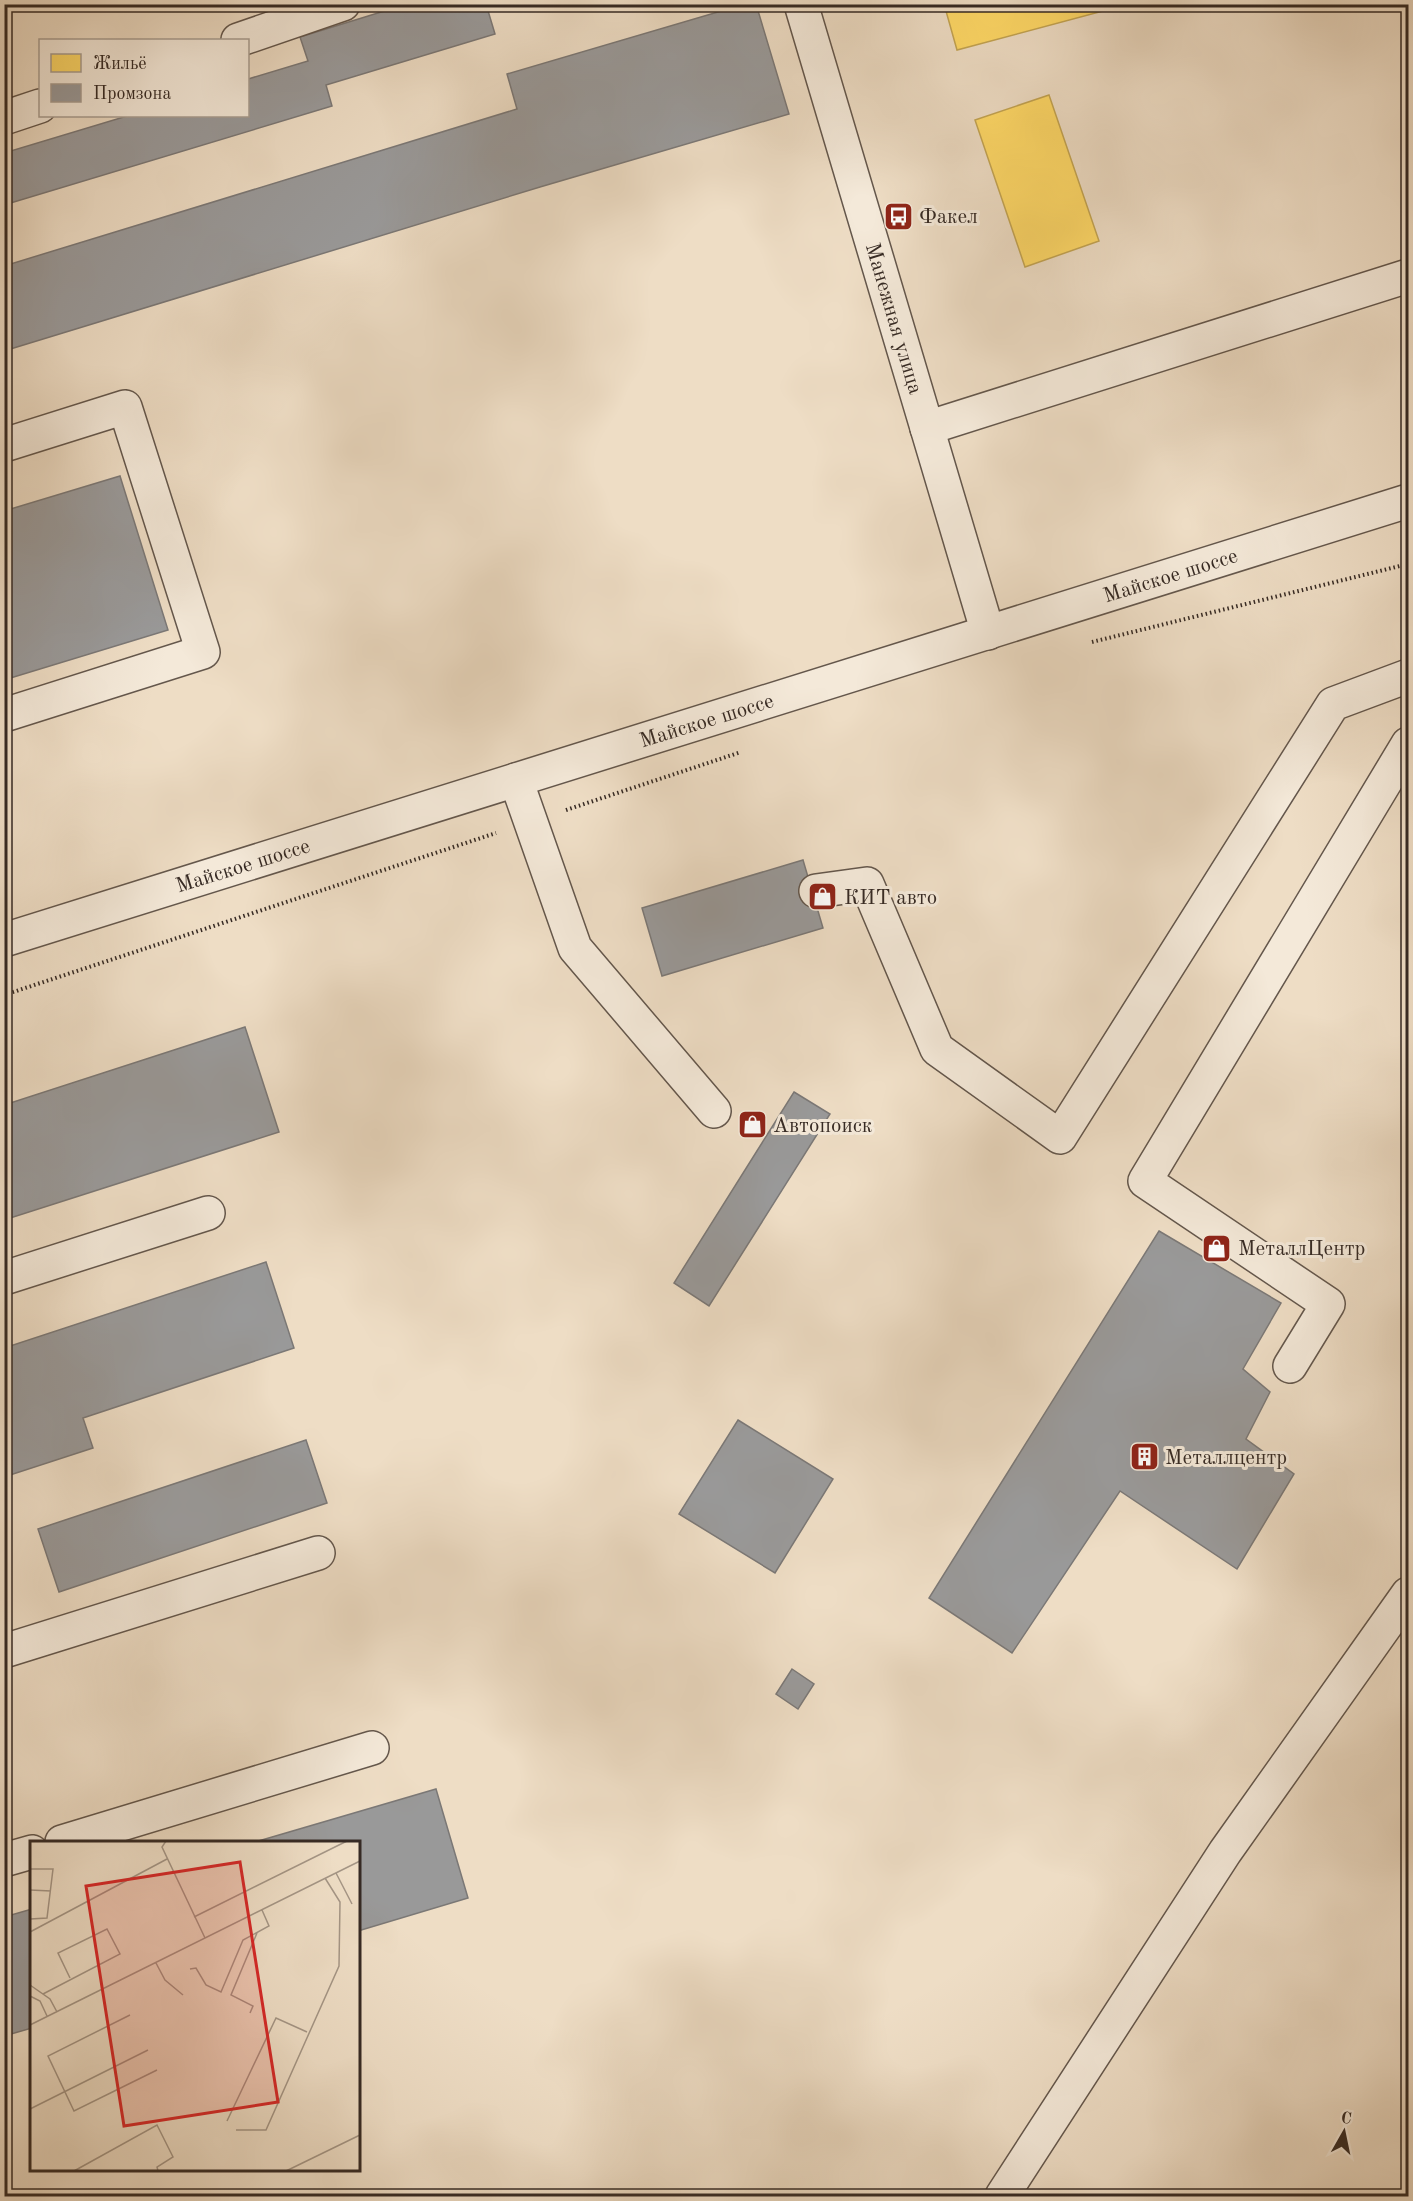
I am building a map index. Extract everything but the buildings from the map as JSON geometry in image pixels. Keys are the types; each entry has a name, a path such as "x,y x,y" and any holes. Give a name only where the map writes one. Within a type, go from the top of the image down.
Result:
{"street":[{"path":"241,39 343,4"},
{"name":"Манежная улица","path":"801,4 988,633"},
{"path":"4,117 39,106"},
{"path":"927,428 1408,276"},
{"path":"4,445 125,407 203,652 4,715"},
{"name":"Майское шоссе","path":"4,940 1408,501"},
{"path":"816,891 867,884 937,1050 1060,1137 1333,704 1408,676"},
{"path":"1290,1366 1328,1304 1144,1181 1408,744"},
{"path":"516,780 575,948 714,1111"},
{"path":"4,1278 208,1213"},
{"path":"4,1651 318,1553"},
{"path":"1002,2196 1225,1852 1408,1594"},
{"path":"65,1841 372,1748"},
{"path":"4,1860 30,1853"}],"path":[{"path":"1082,644 1408,564"},
{"path":"4,995 745,750"}],"place":[{"name":"Факел","path":"898,216"},
{"name":"КИТ авто","path":"823,897"},
{"name":"Автопоиск","path":"752,1125"},
{"name":"МеталлЦентр","path":"1217,1248"},
{"name":"Металлцентр","path":"1144,1457"}]}
